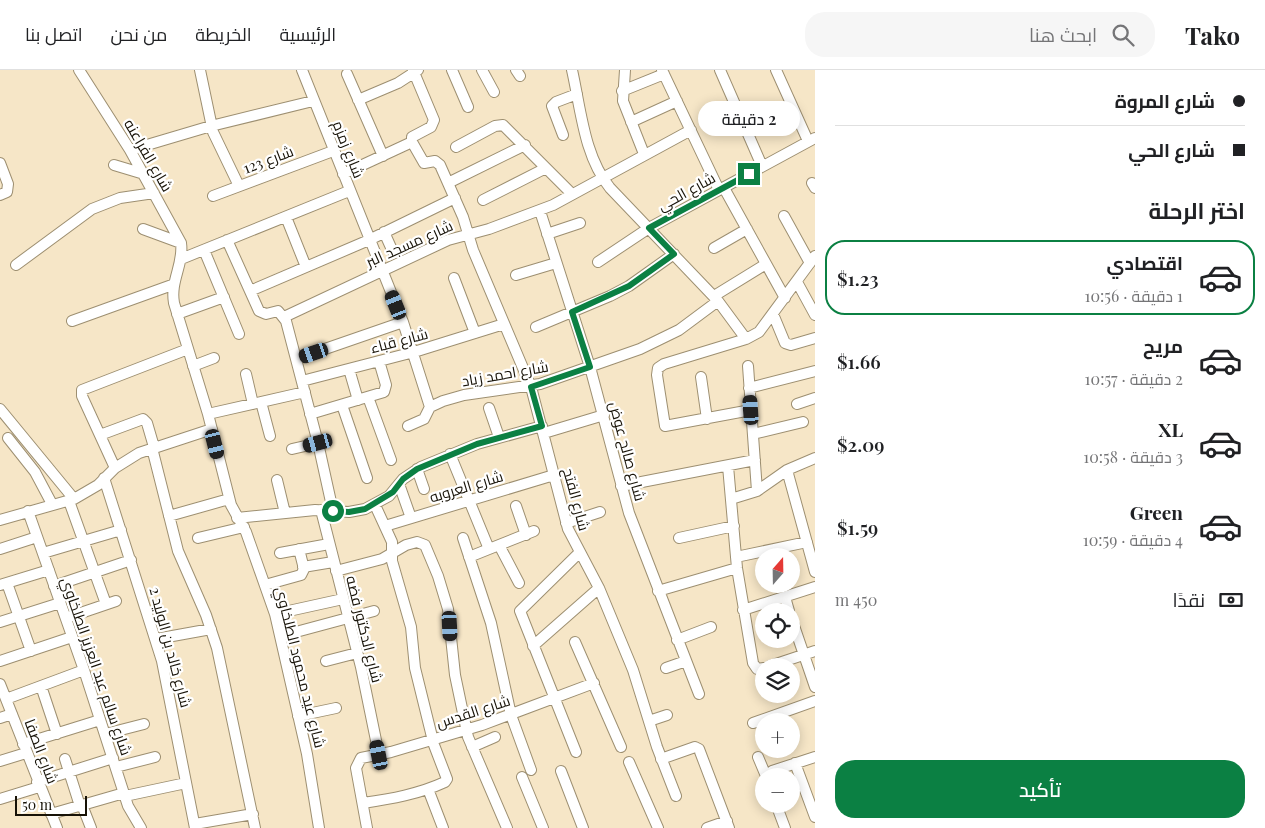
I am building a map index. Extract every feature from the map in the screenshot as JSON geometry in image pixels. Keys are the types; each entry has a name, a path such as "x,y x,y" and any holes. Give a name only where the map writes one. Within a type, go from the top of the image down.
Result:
{"street":[{"name":"شارع الفراعنه","path":"79,70 130,150 181,243 181,259 172,285"},
{"path":"200,70 211,126 240,186"},
{"name":"شارع زمزم","path":"302,70 403,322 430,407"},
{"path":"452,70 468,107"},
{"path":"482,70 494,92"},
{"path":"572,70 590,150 602,177 716,299 746,339"},
{"path":"625,70 622,91 623,101 644,154"},
{"path":"720,70 762,166"},
{"path":"776,70 812,139"},
{"path":"343,174 412,142 412,137 431,126 434,120 415,71 398,83 358,100"},
{"path":"622,91 663,72 690,130 721,189 747,229 785,298"},
{"path":"347,74 383,156"},
{"path":"563,135 552,106 556,102 577,94"},
{"path":"130,150 211,126 313,101"},
{"path":"631,122 677,101"},
{"path":"456,147 499,125 507,127 572,194"},
{"name":"شارع مسجد البر","path":"284,317 448,240 489,229 540,211 690,130"},
{"name":"شارع الحي","path":"598,262 649,228 812,139"},
{"name":"شارع الفتح","path":"412,142 424,163 438,163 455,198 504,324 531,387 566,523 579,553 599,588 633,670 661,759 676,796"},
{"path":"448,182 525,145"},
{"name":"شارع 123","path":"213,196 333,151"},
{"path":"0,162 8,189 0,195"},
{"path":"114,165 144,174"},
{"path":"482,200 546,168"},
{"path":"181,259 349,190"},
{"path":"16,265 82,215 120,198 154,193"},
{"path":"250,291 369,240 455,198"},
{"name":"شارع صالح عوض","path":"540,211 590,367 621,486 658,591 699,694"},
{"path":"751,410 670,426 664,424 656,375 658,368 664,364 746,339 759,332 774,314 813,259 784,216"},
{"path":"286,217 306,267"},
{"path":"547,234 580,224"},
{"path":"143,229 181,243"},
{"path":"714,248 747,229"},
{"path":"384,232 393,252"},
{"path":"227,240 258,311 266,314 278,311 284,317 318,443 333,511"},
{"path":"204,250 239,334"},
{"path":"536,327 629,286 674,254"},
{"path":"516,275 556,264"},
{"name":"شارع احمد زياد","path":"408,426 424,419 430,407 464,395 531,387 590,367 666,337 697,318 716,299 766,264"},
{"path":"454,278 476,333"},
{"path":"796,282 815,315"},
{"path":"72,321 172,285"},
{"name":"شارع عيد محمود الطلخاوي","path":"172,285 177,314 208,414 229,499 237,518 244,527 275,614 298,716 320,828"},
{"path":"177,314 224,297"},
{"path":"774,314 785,343 790,345 815,338"},
{"path":"296,359 403,322"},
{"name":"شارع قباء","path":"208,414 257,403 349,369 414,352 504,324"},
{"path":"115,468 82,396 83,389 188,349"},
{"path":"193,366 214,358"},
{"path":"310,414 363,399 386,390 379,361"},
{"path":"748,366 757,491"},
{"path":"349,369 391,460"},
{"path":"750,388 815,371"},
{"path":"246,374 270,436"},
{"path":"701,377 707,419"},
{"path":"798,404 815,398"},
{"path":"342,405 367,478"},
{"path":"489,408 499,437"},
{"path":"0,409 72,500 95,572 111,603 66,618"},
{"path":"237,518 320,510 357,511 375,505 393,492 399,484 417,469 450,454 499,437 604,415"},
{"path":"100,435 143,419 147,422 182,564 211,629 229,698 256,828"},
{"path":"753,434 803,422"},
{"path":"0,520 72,500 98,485 115,468 153,447 212,429"},
{"path":"24,438 11,442 35,472 52,504"},
{"path":"292,450 318,443"},
{"path":"450,454 469,501 494,547 519,583"},
{"path":"732,499 757,491 787,470 815,458"},
{"path":"621,486 755,460"},
{"path":"728,466 737,568 743,610 753,663 755,664"},
{"path":"417,469 424,488"},
{"path":"787,470 815,572"},
{"name":"شارع العروبه","path":"386,526 554,475"},
{"name":"شارع خالد بن الوليد 2","path":"104,478 156,639 167,684 195,826"},
{"path":"277,480 285,513"},
{"path":"399,484 411,518"},
{"path":"169,516 229,499"},
{"path":"367,828 363,802 403,796 428,789 445,782 447,779 433,739 415,668 409,616 392,561 392,542 375,505"},
{"path":"469,557 530,533 516,506"},
{"name":"شارع الدكتور فضه","path":"320,510 357,653 379,755"},
{"name":"شارع سالم عبد العزيز الطلخاوي","path":"28,511 84,670 124,794 131,812 141,828"},
{"path":"566,523 600,512"},
{"path":"679,538 734,526"},
{"path":"198,538 244,527"},
{"path":"43,553 121,530"},
{"path":"0,549 37,537"},
{"path":"463,538 491,624 511,715 531,770"},
{"path":"736,557 807,542"},
{"path":"280,552 329,544"},
{"path":"303,566 335,567 378,560 406,545 422,544 428,551 446,601 455,675 472,747 507,828"},
{"path":"265,585 300,576 304,571 300,549"},
{"path":"576,752 520,611 579,553"},
{"path":"54,586 131,560"},
{"path":"658,591 737,568"},
{"path":"31,651 19,616 4,584 48,570"},
{"path":"743,610 815,587"},
{"path":"533,646 599,588"},
{"path":"785,597 787,603"},
{"path":"275,614 342,599"},
{"path":"0,622 60,602"},
{"path":"280,636 374,612"},
{"path":"677,640 711,627"},
{"path":"156,639 211,629"},
{"path":"0,661 72,637"},
{"path":"575,642 621,747"},
{"path":"800,643 815,687"},
{"path":"795,658 815,651"},
{"path":"326,661 357,653"},
{"path":"666,668 686,661"},
{"path":"6,699 84,670"},
{"name":"شارع القدس","path":"363,802 356,768 359,760 468,730 594,683"},
{"name":"شارع الصفا","path":"0,684 51,814 54,827"},
{"path":"41,686 57,734"},
{"path":"754,723 815,701"},
{"path":"298,716 336,708"},
{"path":"0,718 12,714"},
{"path":"650,721 667,715"},
{"path":"0,761 57,734 100,720"},
{"path":"105,734 144,724"},
{"path":"472,747 495,737"},
{"path":"661,759 695,747 700,749 728,824 707,828"},
{"path":"0,799 69,772 114,762 155,757"},
{"path":"783,768 815,757"},
{"path":"65,759 91,828"},
{"path":"629,762 658,828"},
{"path":"795,763 814,813"},
{"path":"561,772 583,828"},
{"path":"522,777 543,828"},
{"path":"51,814 124,794 186,783"},
{"path":"428,789 443,828"},
{"path":"779,813 783,827"},
{"path":"195,826 253,814"}],"route":[{"path":"333,511 357,511 375,505 393,492 408,474 417,469 477,444 542,426 531,387 590,367 572,312 629,286 674,254 649,228 749,174"}]}
